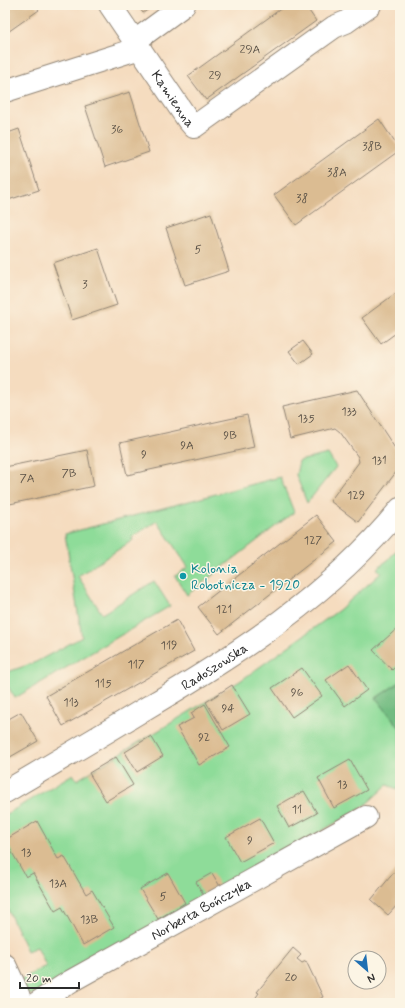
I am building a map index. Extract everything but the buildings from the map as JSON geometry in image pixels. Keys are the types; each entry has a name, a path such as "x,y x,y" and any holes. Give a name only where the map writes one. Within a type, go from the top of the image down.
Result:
{"street":[{"path":"110,5 138,44"},
{"path":"5,90 138,44 184,5"},
{"name":"Kamienna","path":"138,44 194,127 334,27 346,22 370,5"},
{"name":"Radoszowska","path":"5,792 222,664 257,640 293,613 332,578 364,548 400,509"},
{"name":"Norberta Bończyka","path":"37,1003 78,977 366,817"},
{"path":"5,965 21,1003"}],"green space":[{"path":"328,454 336,467 307,503 296,475 299,461"},
{"path":"280,477 294,512 187,595 175,576 188,567 157,521 132,537 133,540 78,576 102,614 154,581 170,606 15,698 5,682 5,673 36,662 82,637 65,534"},
{"path":"400,546 400,682 376,698 400,728 400,790 387,785 362,808 31,995 25,992 21,979 46,966 37,947 27,951 5,904 5,815 73,774 77,780 240,681 339,610 381,573 377,568 388,560"},
{"path":"400,682 400,728 376,698"}],"place":[{"name":"Kolonia Robotnicza - 1920","path":"183,576"}]}
